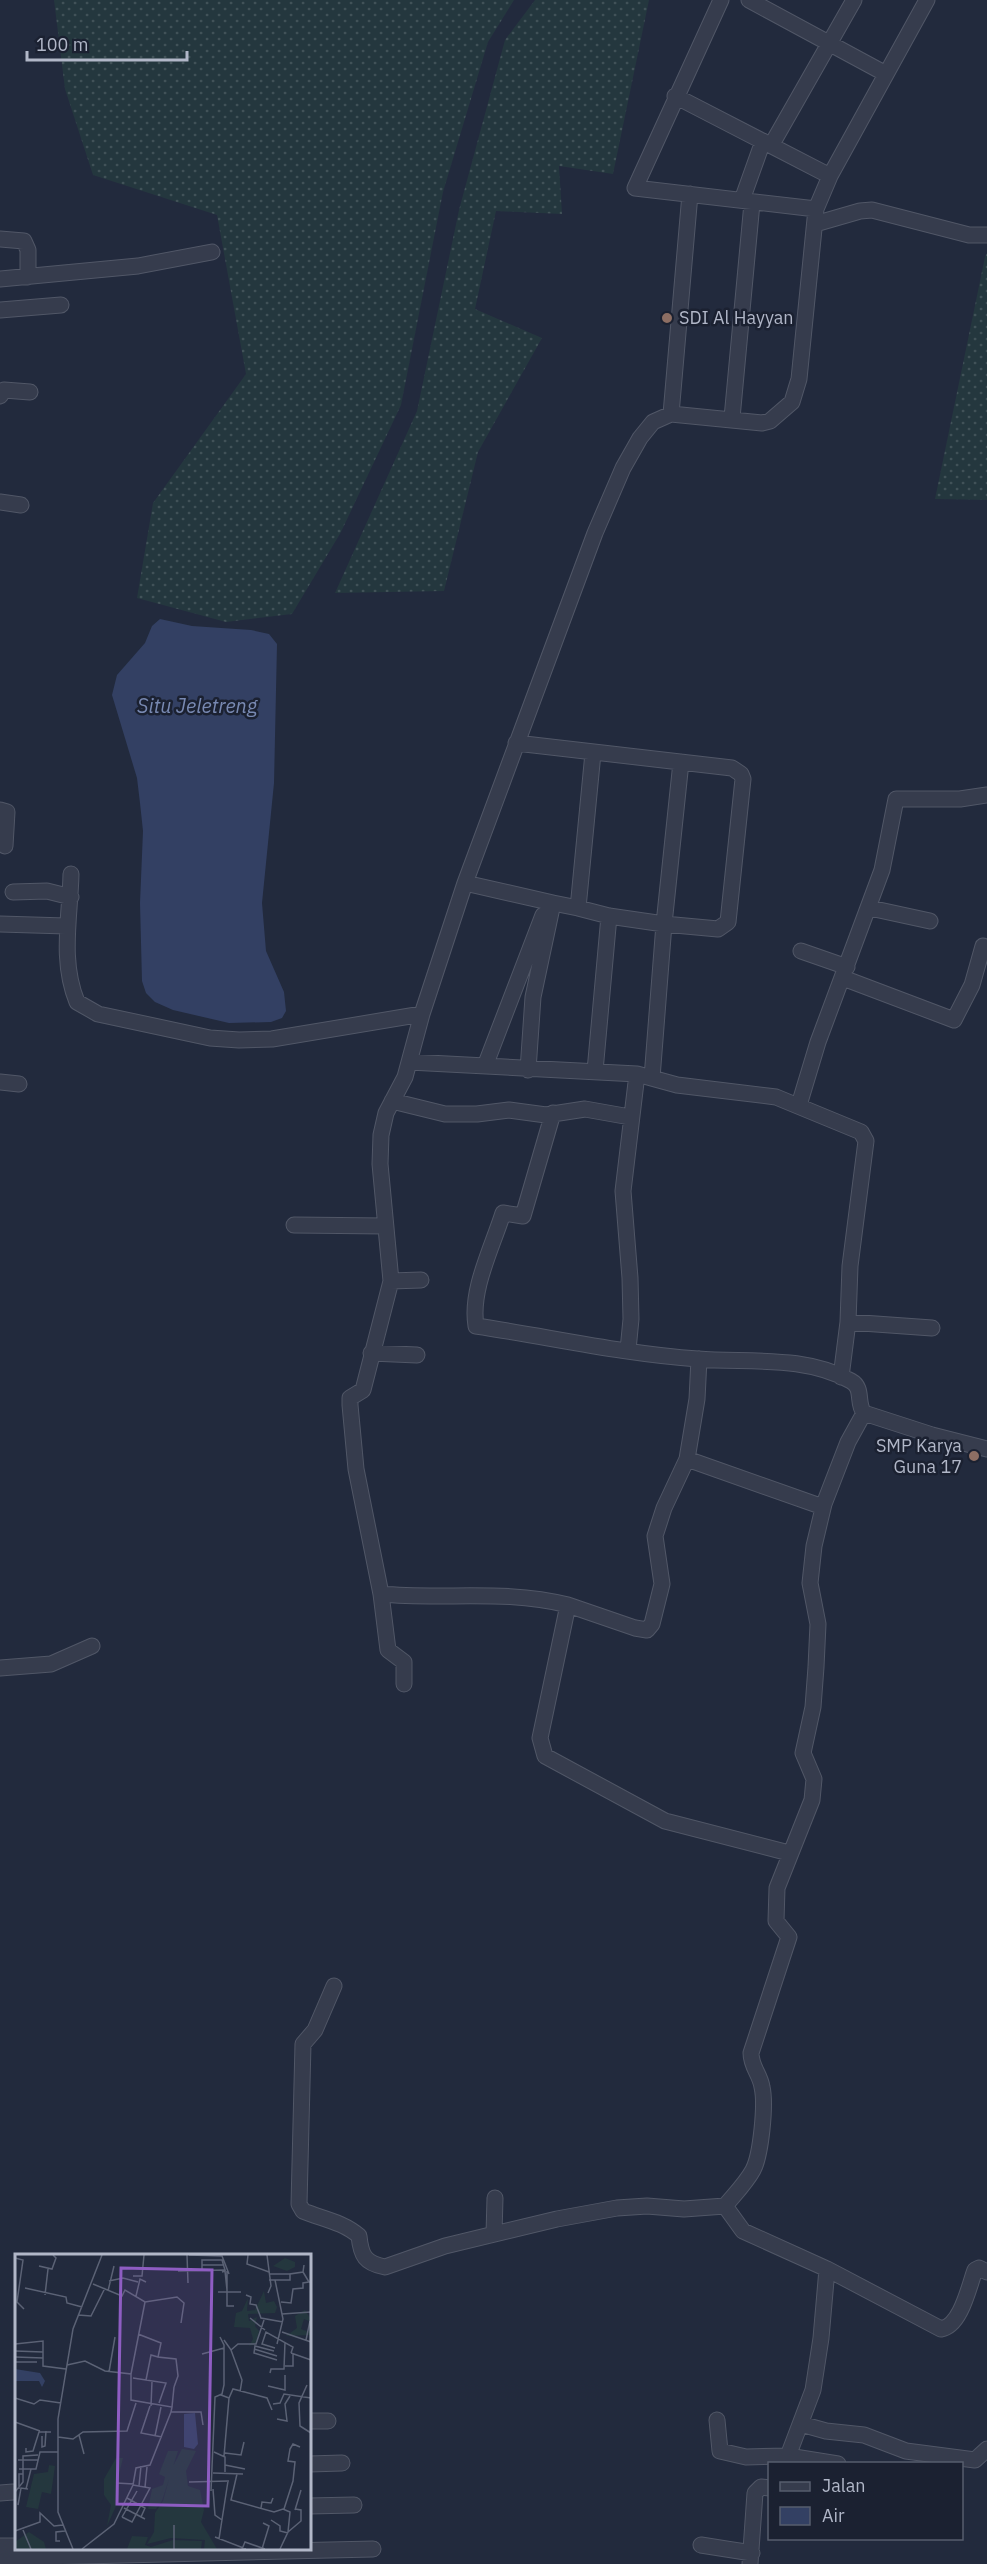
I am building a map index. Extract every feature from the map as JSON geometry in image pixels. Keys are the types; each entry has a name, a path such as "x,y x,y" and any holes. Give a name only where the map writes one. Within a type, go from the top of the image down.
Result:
{"street":[{"path":"721,0 675,96 635,188 747,202 815,217 873,210 969,235 987,235"},
{"path":"749,0 886,74"},
{"path":"732,418 747,202 768,143 830,44 854,0"},
{"path":"404,1684 404,1662 388,1650 381,1594 356,1469 350,1405 350,1398 363,1390 391,1281 385,1226 381,1135 392,1101 405,1077 422,1014 465,883 595,533 623,468 649,426 661,416 670,414 732,418 762,423 770,422 792,402 799,379 815,217 831,176 927,0"},
{"path":"675,96 831,176"},
{"path":"670,414 690,194"},
{"path":"0,238 24,241 28,250 28,277"},
{"path":"0,279 138,266 212,252"},
{"path":"0,310 62,305"},
{"path":"0,396 4,390 30,392"},
{"path":"0,502 21,505"},
{"path":"465,883 609,916 664,924 717,929 725,927 730,916 743,779 741,774 732,768 516,743"},
{"path":"578,908 593,753"},
{"path":"628,1350 631,1319 630,1278 623,1191 630,1117 644,1076 664,924 681,762"},
{"path":"799,1105 845,972 870,908 882,870 896,799 960,799 987,795"},
{"path":"0,810 7,812 5,846"},
{"path":"71,874 71,897 66,926 71,988 77,1002 99,1014 210,1038 255,1041 422,1014"},
{"path":"13,892 47,891 71,897"},
{"path":"485,1066 551,902"},
{"path":"528,1070 533,997 551,902"},
{"path":"870,908 930,921"},
{"path":"595,1071 609,916"},
{"path":"0,924 66,926"},
{"path":"801,951 954,1020 972,985 983,946"},
{"path":"409,1062 528,1070 595,1071 644,1076 677,1085 776,1097 799,1105 825,1120 858,1130 866,1141 850,1266 848,1322 841,1377"},
{"path":"0,1082 19,1084"},
{"path":"392,1101 445,1114 477,1114 509,1110 546,1115 585,1109 630,1117"},
{"path":"553,1113 523,1216 502,1213 479,1288 474,1316 476,1326 699,1359 780,1362 841,1377 857,1385 860,1406 864,1413 932,1435 987,1449"},
{"path":"294,1225 385,1226"},
{"path":"391,1281 421,1280"},
{"path":"848,1322 932,1328"},
{"path":"371,1353 417,1355"},
{"path":"381,1594 417,1597 483,1594 568,1605 648,1630 652,1624 662,1584 655,1536 664,1508 687,1459 697,1399 699,1359"},
{"path":"334,1986 315,2030 303,2044 299,2204 303,2211 341,2223 352,2230 359,2236 360,2251 368,2260 385,2267 426,2252 494,2234 557,2218 617,2208 646,2206 684,2209 724,2206 754,2169 758,2156 763,2096 761,2083 751,2063 751,2053 789,1937 776,1921 777,1888 789,1853 804,1824 813,1790 814,1779 803,1753 813,1707 818,1624 811,1597 811,1566 823,1507 848,1442 864,1413"},
{"path":"687,1459 823,1507"},
{"path":"568,1605 540,1738 544,1756 665,1821 789,1853"},
{"path":"0,1668 51,1664 92,1646"},
{"path":"494,2234 495,2198"},
{"path":"724,2206 743,2230 826,2269 941,2329 951,2325 956,2317 975,2270 980,2268 987,2272"},
{"path":"788,2460 813,2390 821,2338 826,2269"},
{"path":"717,2420 720,2451 746,2457 821,2462"},
{"path":"310,2421 328,2421"},
{"path":"801,2424 826,2431 864,2435 906,2451 938,2456 975,2460 987,2449"},
{"path":"310,2464 342,2463"},
{"path":"701,2545 751,2559 756,2493 761,2487 768,2488"},
{"path":"310,2506 354,2505"},
{"path":"0,2558 111,2560 373,2549"}],"shaded area":[{"path":"54,0 514,0 488,42 443,192 401,405 341,532 292,614 226,622 137,598 153,503 246,374 217,215 93,175 65,89"},
{"path":"535,0 649,0 613,174 559,166 562,214 496,211 475,309 542,338 478,452 444,591 335,593 417,411 459,210 505,40"},
{"path":"987,253 987,500 935,499 985,257"}],"water":[{"name":"Situ Jeletreng","path":"160,619 192,626 251,630 269,634 277,644 274,783 262,903 266,951 284,992 286,1011 282,1018 271,1022 229,1023 173,1010 155,1002 146,993 142,981 140,903 143,831 137,778 112,695 117,675 145,643 152,626"}],"place":[{"name":"SDI Al Hayyan","path":"667,318"},
{"name":"SMP Karya Guna 17","path":"974,1456"}]}
